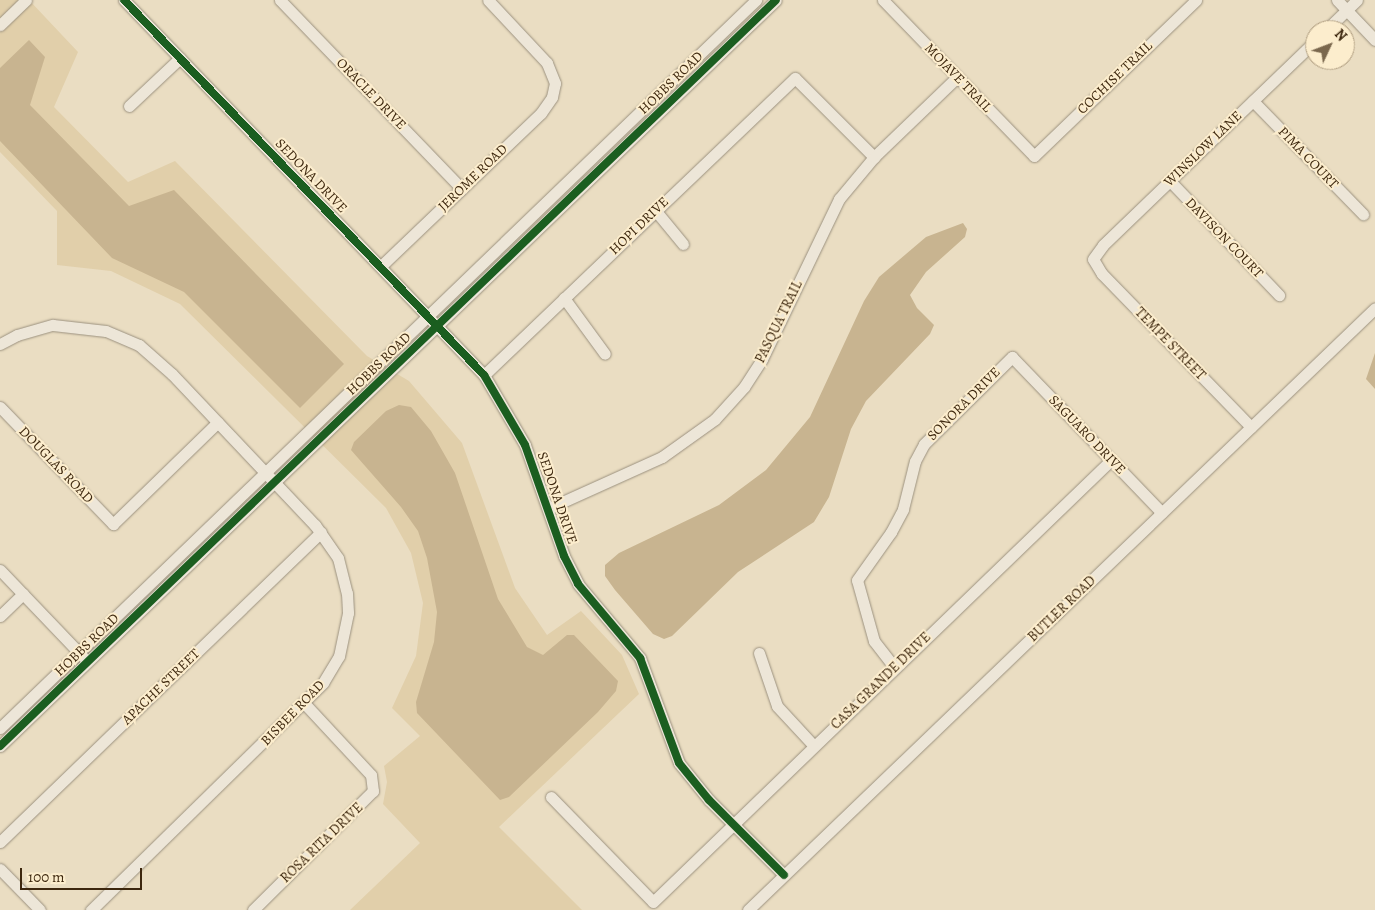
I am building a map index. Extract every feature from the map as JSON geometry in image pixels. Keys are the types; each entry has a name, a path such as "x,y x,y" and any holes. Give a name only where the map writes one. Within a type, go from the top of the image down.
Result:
{"street":[{"path":"0,25 26,0"},
{"name":"SEDONA DRIVE","path":"124,0 438,324 484,375 525,445 549,508 564,556 578,584 640,658 679,763 784,876"},
{"name":"ORACLE DRIVE","path":"280,0 462,189"},
{"name":"JEROME ROAD","path":"381,266 541,113 552,97 555,83 547,62 488,0"},
{"path":"756,0 765,10"},
{"name":"HOBBS ROAD","path":"0,728 756,0"},
{"name":"HOBBS ROAD","path":"0,746 776,0"},
{"name":"MOJAVE TRAIL","path":"882,0 1034,156"},
{"name":"COCHISE TRAIL","path":"1034,156 1196,0"},
{"path":"1337,0 1375,40"},
{"path":"1336,20 1357,0"},
{"name":"WINSLOW LANE","path":"1093,259 1102,245 1305,51"},
{"path":"129,106 180,58"},
{"name":"PASQUA TRAIL","path":"549,508 662,458 716,419 744,387 762,360 839,199 874,156 957,77"},
{"name":"HOPI DRIVE","path":"484,375 794,78 874,156"},
{"name":"PIMA COURT","path":"1253,101 1363,214"},
{"name":"DAVISON COURT","path":"1170,181 1279,295"},
{"path":"655,210 683,244"},
{"name":"TEMPE STREET","path":"1093,259 1102,274 1251,427"},
{"path":"564,298 606,354"},
{"name":"BUTLER ROAD","path":"748,910 1375,308"},
{"name":"BISBEE ROAD","path":"0,344 16,335 53,325 106,331 139,345 154,357 218,422 321,532 338,558 347,593 348,613 339,656 323,683 305,704 91,910"},
{"name":"SAGUARO DRIVE","path":"1012,357 1162,513"},
{"name":"SONORA DRIVE","path":"895,668 874,641 857,580 884,543 903,509 915,461 924,444 1012,357"},
{"name":"DOUGLAS ROAD","path":"0,407 113,524 218,422"},
{"name":"CASA GRANDE DRIVE","path":"551,797 653,902 1111,460"},
{"name":"APACHE STREET","path":"0,842 321,532"},
{"path":"0,570 88,662"},
{"path":"0,616 23,594"},
{"path":"759,653 777,706 814,746"},
{"name":"ROSA RITA DRIVE","path":"253,910 373,791 371,775 305,704"},
{"path":"0,869 40,910"}],"shaded area":[{"path":"0,0 29,0 78,52 54,107 128,182 175,161 367,356 409,381 462,443 515,588 547,635 581,611 622,655 639,694 499,827 582,910 350,910 420,843 383,804 387,782 384,766 420,736 392,708 416,656 423,603 411,553 386,508 180,304 111,271 57,265 57,211 0,152"},
{"path":"29,40 45,57 30,105 129,206 174,190 344,364 300,408 184,292 112,258 0,141 0,68"},
{"path":"963,223 967,229 965,237 926,272 910,295 917,308 934,325 930,334 866,401 851,429 829,497 814,522 738,572 672,636 664,639 653,634 605,576 605,565 619,553 719,505 766,470 810,417 864,301 879,277 926,237"},
{"path":"1375,353 1375,389 1366,379"},
{"path":"399,405 411,407 431,431 455,473 498,599 527,647 543,655 567,635 574,635 618,681 616,691 598,712 509,797 500,800 417,713 416,702 434,642 437,612 427,558 418,531 401,507 351,450 354,442 386,411"}],"cycle path":[{"path":"124,0 484,375 525,445 564,556 578,584 640,658 679,763 709,800 784,875"},
{"path":"0,746 776,0"}]}
